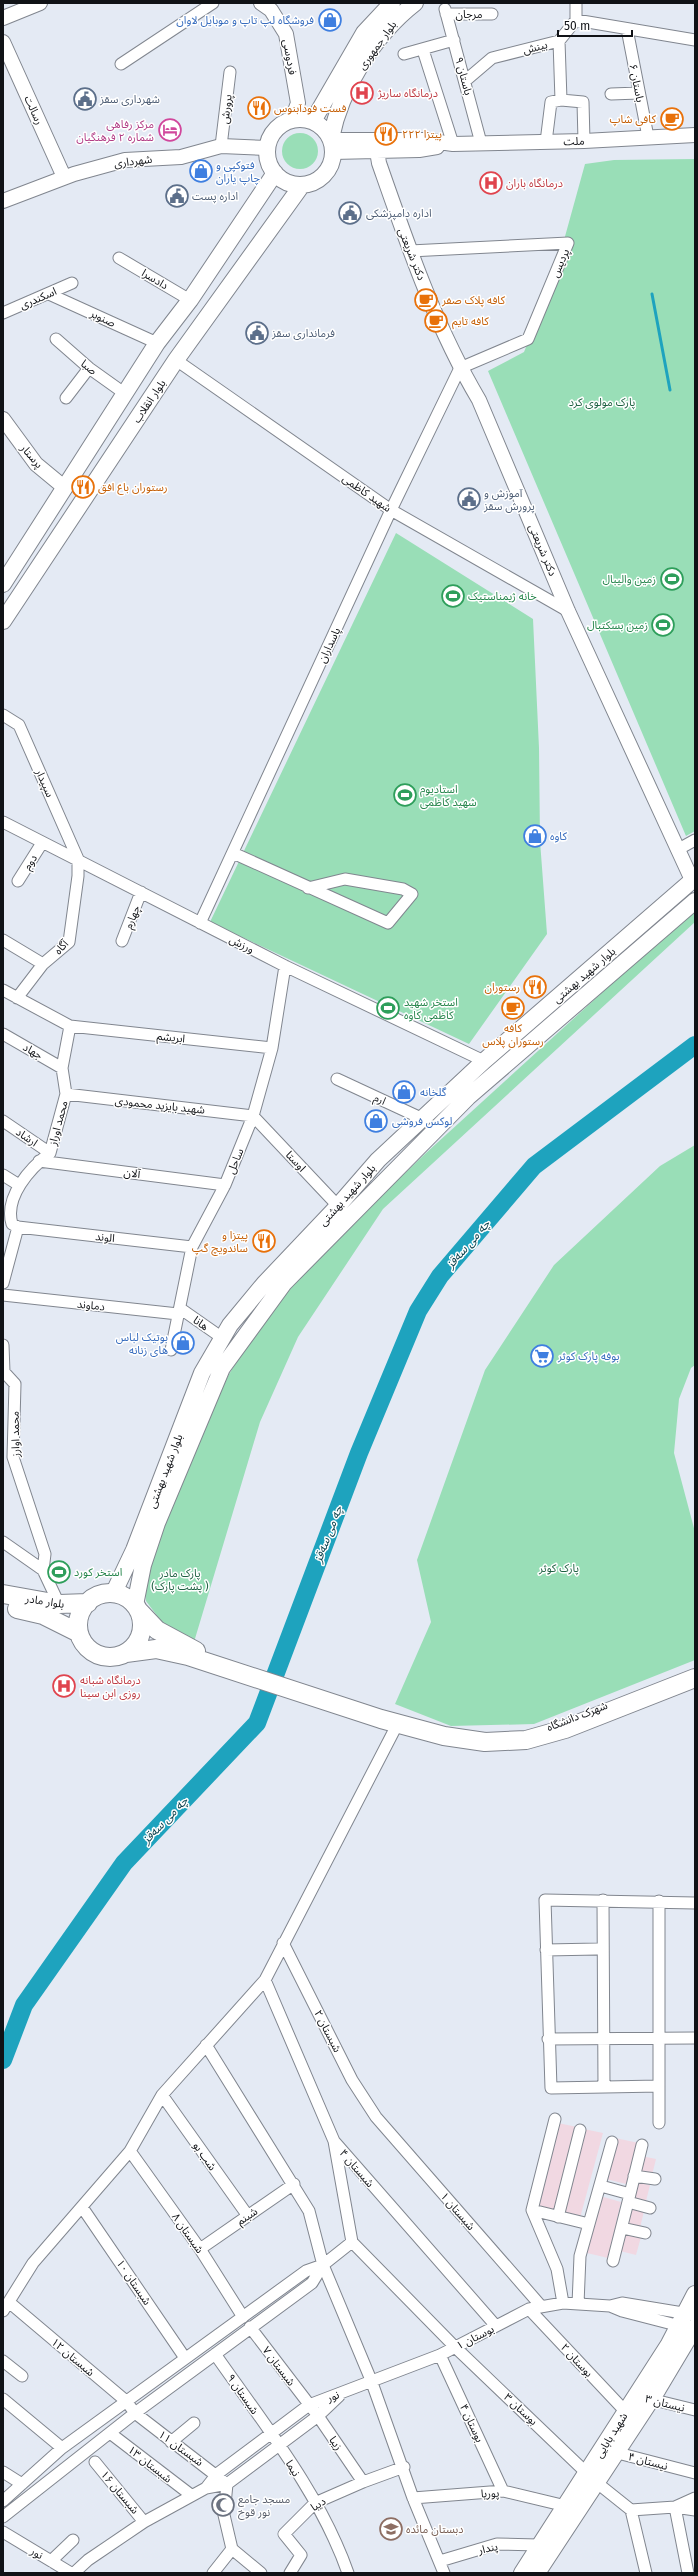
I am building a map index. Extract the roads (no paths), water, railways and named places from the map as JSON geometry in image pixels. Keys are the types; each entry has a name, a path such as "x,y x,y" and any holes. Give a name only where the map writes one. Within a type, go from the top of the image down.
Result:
{"main road":[{"name":"بلوار جمهوری","path":"313,121 364,33 392,3"},
{"name":"بلوار جمهوری","path":"332,144 336,115 364,62 387,29 415,3"},
{"path":"292,119 313,121 323,128 332,144 329,168 324,174 310,183 302,185 292,184 275,173 270,165 267,148 275,130 292,119"},
{"path":"3,584 157,343 190,300 275,173"},
{"name":"بلوار انقلاب","path":"3,621 176,360 302,185"},
{"path":"65,488 74,514"},
{"name":"بلوار شهید بهشتی","path":"110,1593 116,1590 134,1550 202,1373 221,1338 264,1284 338,1206 378,1160 484,1061 694,881"},
{"name":"بلوار شهید بهشتی","path":"137,1608 143,1565 157,1523 219,1374 249,1329 284,1283 468,1097 695,901"},
{"path":"196,1655 157,1630 127,1598 110,1593 94,1598 81,1612 79,1633 87,1647 97,1654 116,1657 126,1653 156,1649 196,1655 387,1718 458,1739 485,1742 526,1740 566,1729 695,1678"},
{"name":"بلوار مادر","path":"3,1594 59,1604 88,1603"},
{"name":"بلوار مادر","path":"3,1605 43,1615 79,1633"},
{"path":"126,1653 139,1639 142,1630 137,1608"},
{"name":"شهرک دانشگاه","path":"387,1718 457,1730 509,1733 534,1731 551,1727 695,1670"},
{"name":"شهید بابایی","path":"608,2451 652,2399 683,2346 690,2322 695,2294"},
{"name":"شهید بابایی","path":"537,2573 608,2451 625,2411 636,2396 683,2346"},
{"name":"شهید بابایی","path":"522,2573 538,2545 566,2506 592,2477"}],"street":[{"path":"3,18 40,3"},
{"path":"121,64 213,3"},
{"path":"576,3 576,20 695,40"},
{"name":"فردوسی","path":"266,4 286,34 298,103 292,119"},
{"name":"مرجان","path":"446,11 492,14"},
{"name":"باستان ۹","path":"446,11 480,143"},
{"name":"بینش","path":"465,81 492,58 559,41 576,20"},
{"name":"باستان ۶","path":"627,29 648,137"},
{"path":"404,54 423,50 454,40"},
{"path":"559,41 561,100"},
{"name":"رسالت","path":"3,42 64,177"},
{"path":"423,50 453,144"},
{"name":"پرورش","path":"221,146 230,72"},
{"path":"611,94 639,92"},
{"path":"546,142 551,102 561,100 583,102 584,141"},
{"name":"ملت","path":"332,144 377,151 419,150 453,144 584,141 695,134"},
{"name":"ملت","path":"332,144 425,140 453,144"},
{"name":"شهرداری","path":"3,200 64,177 125,160 181,157 221,146 267,148"},
{"name":"دکتر شریعتی","path":"377,151 379,163 410,251 460,368 479,400 568,611 677,850 694,881"},
{"name":"پردیس","path":"410,251 568,243 528,339 460,368"},
{"name":"دادسرا","path":"119,258 190,300"},
{"name":"اسکندری","path":"3,313 72,283"},
{"name":"صنوبر","path":"49,294 157,343"},
{"name":"صبا","path":"56,339 89,368 124,393"},
{"name":"شهید کاظمی","path":"176,360 391,510 568,611"},
{"path":"66,398 89,368"},
{"name":"پاسداران","path":"200,923 391,510 460,368"},
{"name":"پرستار","path":"3,420 36,464 65,488"},
{"name":"سپیدار","path":"3,714 19,725 78,859"},
{"name":"ورزش","path":"3,822 285,966 484,1061"},
{"path":"677,850 695,840"},
{"name":"دوم","path":"18,881 42,843"},
{"path":"233,853 308,888 388,923 412,894 403,889 345,879 308,888"},
{"name":"آگاه","path":"17,998 43,964 69,942 78,876 78,859"},
{"name":"چهارم","path":"122,941 142,892"},
{"path":"3,940 43,964"},
{"name":"ساحل","path":"171,1350 180,1312 192,1247 225,1185 253,1116 272,1048 285,966"},
{"path":"3,990 70,1026 62,1068"},
{"name":"ابریشم","path":"70,1026 272,1048"},
{"name":"جهاد","path":"3,1034 62,1068"},
{"name":"محمد اوراز","path":"50,1153 66,1094 62,1068"},
{"name":"ارم","path":"337,1079 423,1119"},
{"name":"شهید بایزید محمودی","path":"66,1094 253,1116"},
{"name":"اوستا","path":"253,1116 338,1206"},
{"name":"ارشاد","path":"3,1121 50,1153"},
{"path":"3,1279 18,1227 12,1224 6,1214 19,1185 39,1161 50,1153"},
{"name":"آلان","path":"39,1161 225,1185"},
{"path":"3,1175 19,1185"},
{"name":"الوند","path":"18,1227 192,1247"},
{"name":"دماوند","path":"3,1295 180,1312"},
{"name":"هانا","path":"180,1312 221,1338"},
{"path":"3,1344 4,1372 15,1384"},
{"path":"3,1381 15,1384"},
{"name":"محمد اوارز","path":"15,1384 8,1455 45,1554 43,1570"},
{"path":"3,1542 43,1570 59,1604"},
{"path":"6,2307 33,2263 130,2151 162,2095 265,1980 387,1718"},
{"path":"658,2086 551,2088 548,2039 545,1900 695,1903"},
{"path":"603,1900 604,2087"},
{"path":"659,1902 659,2124"},
{"name":"شبستان ۲","path":"283,1943 352,2080 376,2117"},
{"path":"546,1950 598,1949"},
{"name":"شبستان ۴","path":"265,1980 334,2141 496,2326"},
{"path":"548,2039 695,2038"},
{"path":"206,2045 294,2184 309,2211 323,2265 371,2380 404,2467 413,2498 444,2573"},
{"name":"شب بو","path":"162,2095 248,2216"},
{"name":"شبستان ۱","path":"376,2117 541,2306"},
{"path":"555,2119 532,2210 557,2270 563,2303"},
{"path":"558,2217 580,2130"},
{"path":"3,2501 62,2448 306,2271 323,2265 352,2242 334,2141"},
{"path":"578,2304 580,2256 601,2186 612,2142"},
{"path":"613,2261 642,2145"},
{"name":"شبستان ۸","path":"130,2151 200,2248 243,2317"},
{"path":"634,2176 655,2179"},
{"name":"شبنم","path":"200,2248 294,2184"},
{"path":"601,2186 650,2208"},
{"name":"شبستان ۱۰","path":"82,2207 185,2358"},
{"path":"532,2210 589,2224"},
{"path":"622,2228 645,2233"},
{"name":"بوستان ۳","path":"352,2242 455,2347 592,2477 630,2510"},
{"path":"3,2517 135,2413 250,2327 312,2283 323,2265"},
{"name":"بوستان ۱","path":"344,2392 371,2380 440,2355 529,2309 541,2306 563,2303 610,2306 622,2303 690,2322"},
{"name":"شبستان ۱۲","path":"6,2307 126,2401 135,2413"},
{"name":"بوستان ۲","path":"529,2309 625,2411"},
{"name":"شبستان ۷","path":"250,2327 309,2405"},
{"name":"شبستان ۹","path":"215,2354 270,2434"},
{"name":"بوستان ۴","path":"440,2355 503,2491"},
{"path":"3,2361 22,2376"},
{"name":"نور","path":"206,2488 217,2474 309,2405 344,2392"},
{"name":"نور","path":"3,2532 73,2573 88,2560 144,2522 206,2488 227,2484 318,2416 344,2392"},
{"name":"نیستان ۳","path":"636,2396 695,2410"},
{"path":"3,2399 62,2448"},
{"name":"زیبا","path":"309,2405 363,2482"},
{"name":"شبستان ۱۱","path":"135,2413 217,2474 227,2484"},
{"path":"172,2442 194,2423"},
{"name":"شبستان ۱۳","path":"110,2432 191,2495"},
{"name":"نیما","path":"270,2434 315,2503 342,2556 348,2573"},
{"name":"نیستان ۴","path":"608,2451 695,2473"},
{"name":"شبستان ۱۶","path":"95,2462 144,2522"},
{"name":"دیبا","path":"290,2573 301,2555 284,2534 315,2503 363,2482 404,2467"},
{"path":"3,2472 22,2484"},
{"path":"227,2484 224,2515 232,2550 261,2573"},
{"name":"پوریا","path":"413,2498 503,2491 566,2506"},
{"path":"675,2507 695,2498"},
{"path":"675,2507 688,2573"},
{"path":"646,2573 630,2510 675,2507 695,2510"},
{"path":"52,2561 73,2540"},
{"name":"پندار","path":"440,2562 497,2544 538,2545"},
{"path":"212,2573 232,2550"}],"waterway":[{"path":"652,294 670,390"},
{"name":"چە می سەقز","path":"3,2060 24,2005 124,1863 257,1723 359,1453 418,1311 440,1276 534,1166 695,1045"}],"place":[{"name":"فروشگاه لپ تاپ و موبایل لاوان","path":"330,20"},
{"name":"درمانگاه ساریژ","path":"362,93"},
{"name":"شهرداری سقز","path":"85,99"},
{"name":"فست فودآبنوس","path":"259,108"},
{"name":"کافی شاپ","path":"672,119"},
{"name":"مرکز رفاهی شماره ۲ فرهنگیان","path":"170,130"},
{"name":"پیتزا ۲۲۲","path":"386,134"},
{"name":"فتوکپی و چاپ یاران","path":"201,171"},
{"name":"درمانگاه باران","path":"491,183"},
{"name":"اداره پست","path":"177,196"},
{"name":"اداره دامپزشکی","path":"350,213"},
{"name":"کافه پلاک صفر","path":"426,300"},
{"name":"کافه تایم","path":"436,321"},
{"name":"فرمانداری سقز","path":"257,333"},
{"name":"رستوران باغ افق","path":"83,487"},
{"name":"آموزش و پرورش سقز","path":"469,499"},
{"name":"زمین والیبال","path":"672,579"},
{"name":"خانه ژیمناستیک","path":"453,596"},
{"name":"زمین بسکتبال","path":"663,625"},
{"name":"استادیوم شهید کاظمی","path":"405,795"},
{"name":"کاوه","path":"535,836"},
{"name":"رستوران","path":"535,987"},
{"name":"استخر شهید کاظمی کاوه","path":"388,1008"},
{"name":"کافه رستوران پلاس","path":"513,1008"},
{"name":"گلخانه","path":"404,1092"},
{"name":"لوکس فروشی","path":"376,1121"},
{"name":"پیتزا و ساندویچ گپ","path":"264,1241"},
{"name":"بوتیک لباس های زنانه","path":"183,1343"},
{"name":"بوفه پارک کوثر","path":"542,1356"},
{"name":"استخر کورد","path":"59,1572"},
{"name":"درمانگاه شبانه روزی ابن سینا","path":"64,1686"},
{"name":"مسجد جامع نور قوخ","path":"223,2505"},
{"name":"دبستان مائده","path":"391,2529"}],"park label":[{"name":"پارک مولوی کرد","path":"602,402"},
{"name":"پارک کوثر","path":"559,1568"},
{"name":"پارک مادر (پشت پارک )","path":"180,1579"}]}
